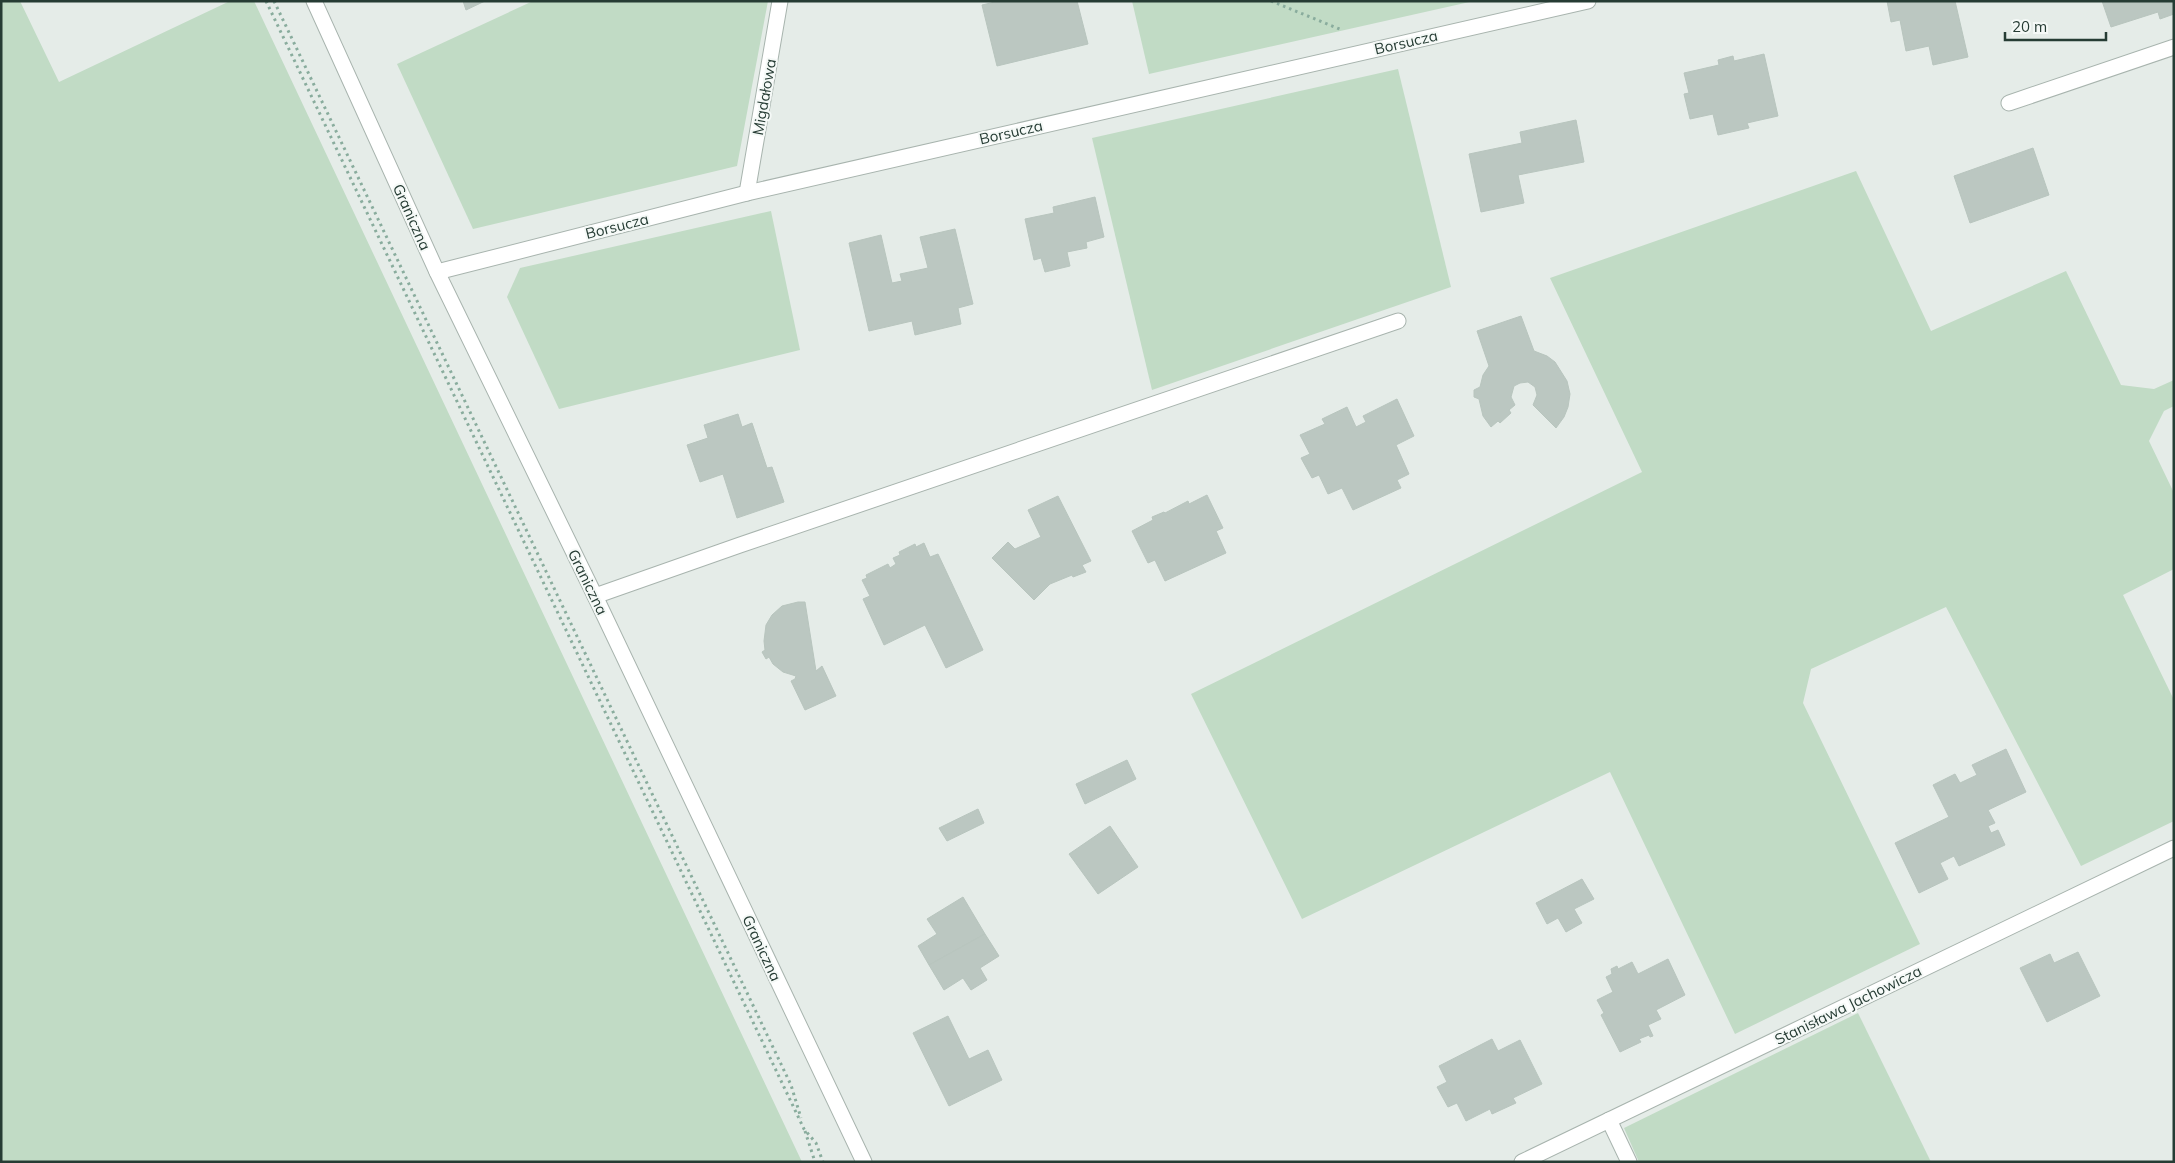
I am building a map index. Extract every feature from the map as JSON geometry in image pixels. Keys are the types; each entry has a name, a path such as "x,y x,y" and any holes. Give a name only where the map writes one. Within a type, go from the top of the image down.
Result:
{"street":[{"name":"Graniczna","path":"314,1 437,272 595,596 864,1162"},
{"name":"Migdałowa","path":"747,192 780,1"},
{"name":"Borsucza","path":"437,272 747,192 1588,1"},
{"path":"2009,103 2174,47"},
{"path":"595,596 1398,321"},
{"name":"Stanisława Jachowicza","path":"1522,1162 2174,848"},
{"path":"1609,1120 1629,1162"}],"path":[{"path":"266,1 804,1129 816,1143 823,1162"},
{"path":"274,1 791,1085 815,1162"},
{"path":"1271,1 1382,47"}],"green space":[{"path":"1,1 20,1 59,82 230,1 254,1 802,1162 1,1162"},
{"path":"533,1 768,1 737,166 473,229 397,64"},
{"path":"1132,1 1474,1 1149,74"},
{"path":"1398,69 1451,287 1152,390 1092,138"},
{"path":"1856,171 1931,331 2066,271 2121,385 2154,389 2174,380 2174,406 2164,411 2149,441 2174,493 2174,569 2123,595 2174,700 2174,821 2081,866 1946,607 1811,669 1803,703 1920,944 1735,1034 1610,772 1302,919 1191,694 1642,472 1550,278"},
{"path":"771,211 800,350 559,409 507,297 520,268"},
{"path":"1858,1013 1931,1162 1639,1162 1624,1128"}],"building":[{"path":"463,1 485,1 466,10"},
{"path":"999,1 1077,1 1088,44 997,66 982,5"},
{"path":"1887,1 1955,1 1968,57 1933,65 1929,46 1906,51 1900,20 1891,22"},
{"path":"2102,1 2174,1 2174,14 2160,19 2158,12 2111,27"},
{"path":"1764,54 1778,116 1747,123 1749,128 1718,135 1713,114 1690,119 1684,94 1689,93 1684,73 1719,65 1718,60 1733,56 1734,61"},
{"path":"1576,120 1584,162 1518,175 1524,203 1481,212 1469,154 1522,143 1520,132"},
{"path":"2033,148 2049,195 1970,223 1954,176"},
{"path":"1095,197 1104,237 1086,242 1087,248 1067,252 1070,266 1045,272 1041,258 1034,260 1025,219 1054,213 1053,207"},
{"path":"955,229 973,304 958,308 961,324 915,335 912,321 869,331 849,243 881,235 892,283 902,281 900,274 928,268 920,237"},
{"path":"1521,316 1534,351 1547,356 1555,362 1567,381 1570,394 1568,407 1556,428 1533,405 1537,395 1535,387 1528,382 1514,386 1511,397 1515,405 1509,410 1511,413 1500,423 1498,421 1491,427 1483,416 1479,399 1474,397 1474,390 1480,387 1483,375 1489,366 1477,331"},
{"path":"1397,399 1414,436 1396,445 1409,474 1397,480 1401,488 1353,510 1342,488 1328,494 1319,475 1312,478 1301,458 1310,454 1300,435 1325,424 1322,419 1347,407 1356,427 1366,422 1363,416"},
{"path":"738,414 742,427 752,423 767,468 772,467 784,502 737,518 723,474 700,482 687,445 708,438 704,425"},
{"path":"1207,495 1223,528 1216,531 1226,553 1165,581 1155,560 1148,563 1132,531 1153,520 1152,517 1165,513 1188,501 1189,504"},
{"path":"1058,496 1091,561 1082,565 1086,572 1073,577 1072,575 1050,584 1034,600 992,558 1008,542 1015,549 1041,537 1028,510"},
{"path":"924,543 930,557 938,554 983,650 946,668 925,625 884,645 863,599 870,596 862,580 867,578 866,575 888,564 890,568 896,564 893,558 900,555 899,552 915,544 916,547"},
{"path":"805,602 816,671 822,666 836,696 805,710 791,681 796,676 783,672 773,664 769,657 766,659 762,652 765,650 766,625 772,615 782,606"},
{"path":"2006,749 2026,792 1988,810 1995,823 1988,826 1991,833 1998,830 2005,845 1959,866 1954,856 1940,863 1948,879 1919,893 1895,843 1949,817 1933,785 1955,774 1960,783 1977,775 1972,765"},
{"path":"1127,760 1136,779 1085,804 1076,784"},
{"path":"978,809 984,823 947,841 939,828"},
{"path":"1110,826 1138,867 1098,894 1069,854"},
{"path":"1582,879 1594,899 1574,909 1582,923 1566,932 1558,918 1547,924 1536,903"},
{"path":"963,897 985,934 929,965 918,946 937,934 927,919"},
{"path":"985,934 999,956 980,968 987,980 971,990 963,978 944,990 929,965"},
{"path":"2078,952 2100,996 2047,1022 2020,968 2050,954 2054,963"},
{"path":"1668,959 1685,995 1656,1010 1661,1019 1648,1025 1653,1036 1650,1037 1649,1035 1639,1039 1641,1042 1620,1052 1601,1015 1604,1013 1597,1000 1613,992 1606,977 1612,974 1611,969 1617,966 1618,969 1632,962 1638,974"},
{"path":"948,1016 969,1059 988,1050 1002,1080 949,1106 913,1033"},
{"path":"1492,1039 1498,1051 1520,1040 1542,1084 1513,1098 1516,1103 1492,1114 1490,1109 1466,1121 1457,1103 1448,1107 1437,1087 1447,1082 1439,1066"}]}
